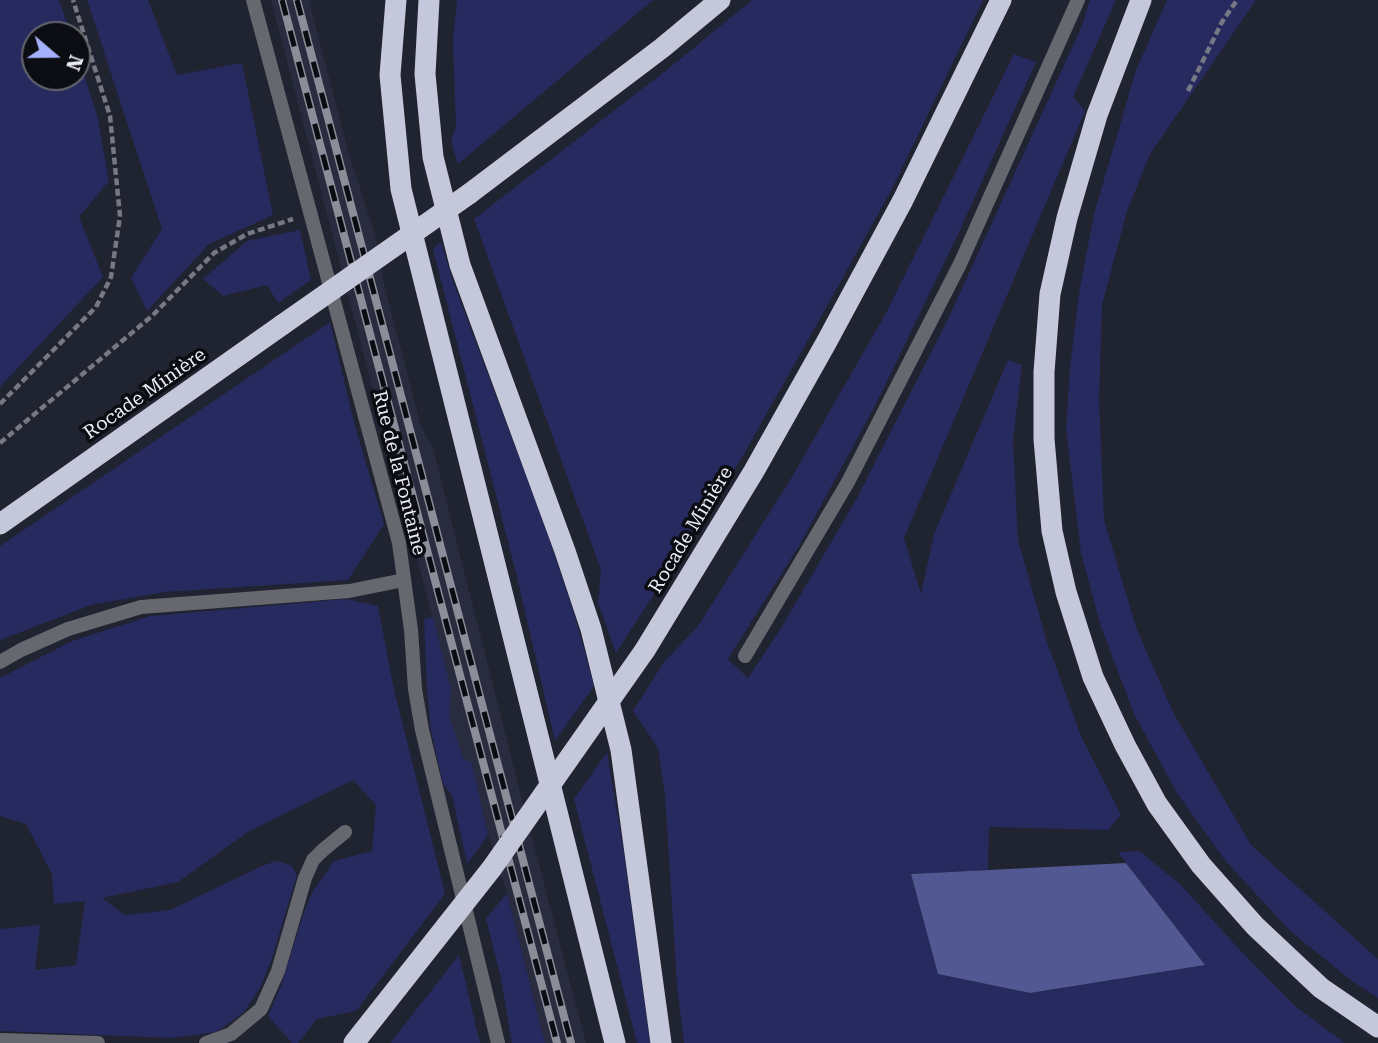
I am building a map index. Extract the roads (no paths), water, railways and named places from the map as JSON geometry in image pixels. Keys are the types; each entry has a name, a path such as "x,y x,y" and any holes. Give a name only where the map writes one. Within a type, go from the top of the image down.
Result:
{"highway":[{"path":"396,0 390,75 401,188 615,1043"},
{"path":"429,0 425,74 433,157 460,265 591,629 621,750 661,1043"},
{"name":"Rocade Minière","path":"0,524 469,194 662,48 720,0"},
{"name":"Rocade Minière","path":"354,1043 492,868 645,650 754,471 826,343 903,200 1001,0"},
{"path":"1141,0 1097,115 1067,218 1050,294 1044,372 1044,439 1052,531 1066,592 1093,677 1125,746 1157,804 1201,865 1255,926 1321,988 1378,1027"}],"lane":[{"name":"Rue de la Fontaine","path":"253,0 399,543 422,730 498,1043"},
{"path":"745,656 848,482 960,264 1078,0"},
{"path":"0,662 68,629 141,607 349,591 404,580"},
{"path":"206,1043 231,1034 261,1009 278,971 305,878 318,855 345,832"},
{"path":"0,1040 98,1043"}],"water":[{"path":"1126,863 1205,965 1030,993 938,974 911,874"}],"railway":[{"path":"282,0 557,1043"},
{"path":"297,0 571,1043"}]}
